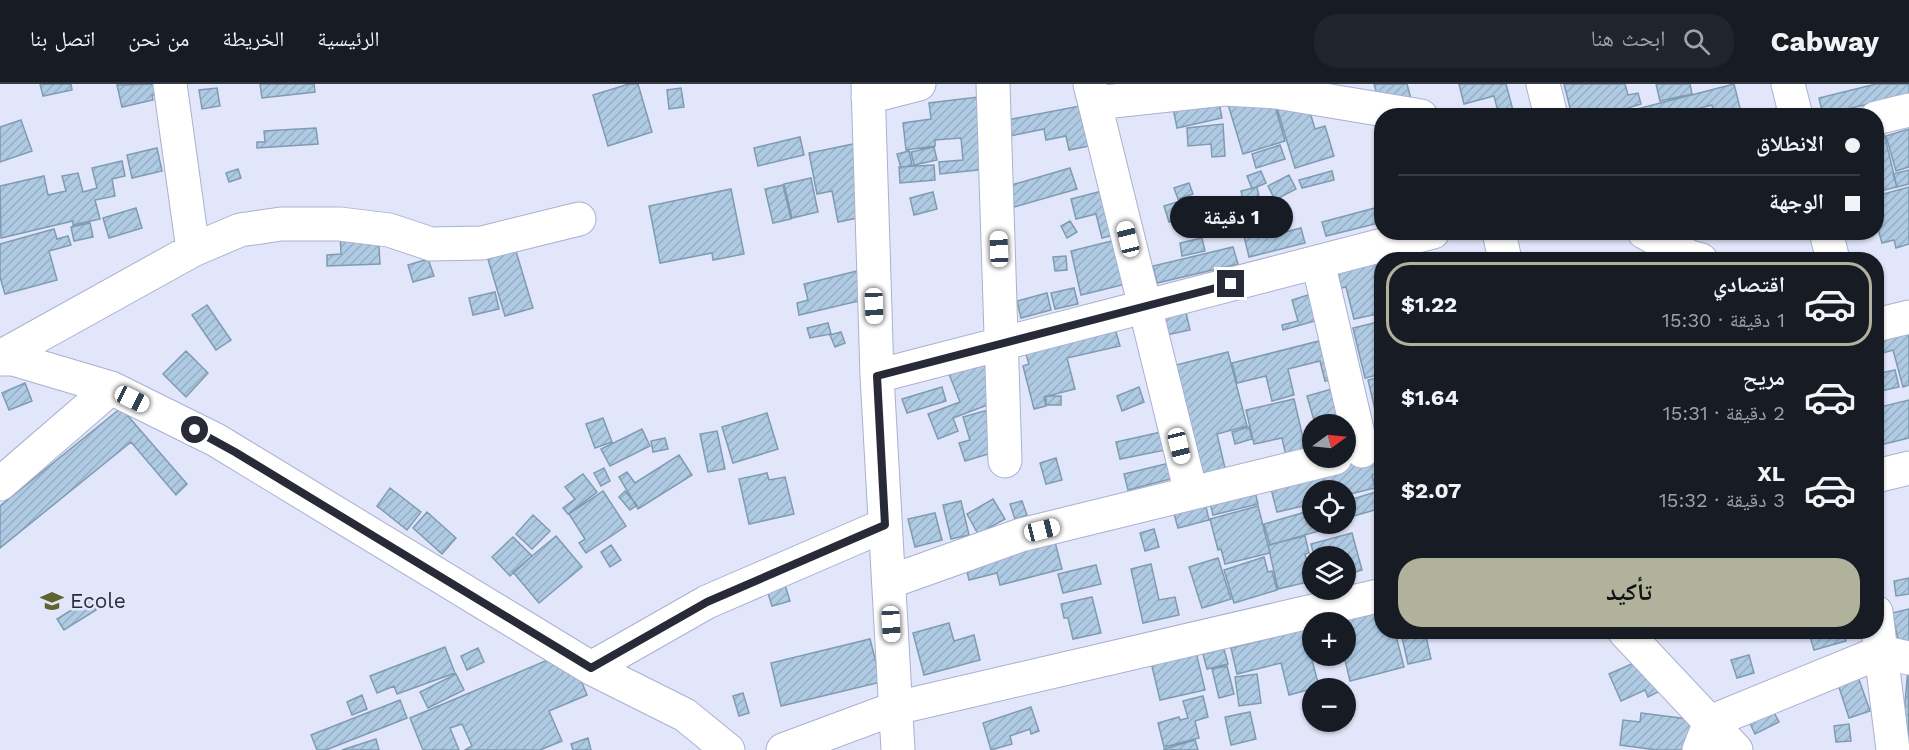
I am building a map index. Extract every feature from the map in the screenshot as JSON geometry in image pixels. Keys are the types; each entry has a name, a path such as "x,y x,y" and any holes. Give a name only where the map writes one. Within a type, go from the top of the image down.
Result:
{"street":[{"path":"170,84 193,250"},
{"path":"898,750 877,376 868,90 919,84"},
{"path":"993,84 1005,461"},
{"path":"1543,84 1549,108"},
{"path":"1788,84 1794,108"},
{"path":"1191,493 1093,93 1224,89 1276,92 1374,108"},
{"path":"1884,116 1909,110"},
{"path":"0,358 193,250 240,230 281,224 340,224 389,230 431,244 482,243 579,219"},
{"path":"877,376 1402,240"},
{"path":"1659,240 1681,252"},
{"path":"1318,262 1348,414"},
{"path":"1884,323 1909,317"},
{"path":"0,358 13,359 111,388 216,440 591,668 685,715 728,750"},
{"path":"0,484 111,388"},
{"path":"889,582 1021,535 1302,465"},
{"path":"1884,474 1909,468"},
{"path":"591,668 707,602 885,525"},
{"path":"783,750 896,708 1374,597"},
{"path":"1884,630 1895,655 1893,750"},
{"path":"1630,639 1704,736 1736,750"},
{"path":"1704,736 1895,655"}],"building":[{"path":"40,84 71,84 72,90 43,96"},
{"path":"160,84 162,93 152,95 153,100 122,107 117,85"},
{"path":"260,84 314,84 315,92 262,98"},
{"path":"629,84 638,84 652,132 608,146 593,95"},
{"path":"1374,84 1407,84 1411,99 1381,108"},
{"path":"1459,84 1506,84 1512,108 1497,108 1494,96 1464,104"},
{"path":"1564,84 1625,84 1628,95 1638,93 1641,104 1628,108 1570,108"},
{"path":"1656,84 1690,84 1692,94 1660,101"},
{"path":"1734,84 1740,108 1713,108 1712,105 1701,108 1641,108"},
{"path":"1876,84 1909,84 1909,94 1852,108 1821,108 1819,98"},
{"path":"217,88 220,106 202,109 199,90"},
{"path":"681,88 684,107 669,109 667,90"},
{"path":"1270,89 1285,141 1243,154 1227,101"},
{"path":"978,97 987,169 940,174 939,162 963,160 961,138 935,140 935,146 906,150 903,123 931,119 929,103"},
{"path":"1218,98 1222,118 1177,128 1173,108"},
{"path":"1306,99 1315,129 1325,126 1334,156 1295,168 1277,108"},
{"path":"1090,104 1099,144 1069,150 1066,136 1046,140 1044,129 1010,136 1007,120"},
{"path":"21,120 32,151 0,162 0,127"},
{"path":"1223,124 1225,156 1212,157 1211,144 1188,146 1187,128"},
{"path":"316,128 318,144 257,148 257,142 265,142 264,131"},
{"path":"1909,129 1909,167 1896,171 1886,136"},
{"path":"1884,134 1897,187 1884,190"},
{"path":"800,137 804,155 758,166 754,148"},
{"path":"858,143 872,215 838,222 832,191 817,194 809,153"},
{"path":"1280,145 1285,159 1256,168 1252,154"},
{"path":"934,147 937,160 914,165 911,152"},
{"path":"157,148 162,171 132,178 127,155"},
{"path":"909,151 912,165 901,168 897,154"},
{"path":"122,161 125,176 112,179 115,196 95,200 100,219 73,225 73,221 1,238 0,186 44,176 48,195 66,191 62,176 78,173 83,192 97,188 92,168"},
{"path":"934,165 935,180 900,183 899,167"},
{"path":"1070,168 1077,189 1014,207 1008,186"},
{"path":"238,169 241,178 229,182 226,173"},
{"path":"1909,170 1909,184 1897,187 1893,174"},
{"path":"1261,171 1266,183 1252,189 1247,176"},
{"path":"1332,171 1334,180 1302,188 1299,180"},
{"path":"1289,175 1296,189 1275,200 1268,186"},
{"path":"811,178 818,212 792,218 784,184"},
{"path":"1189,183 1193,194 1178,199 1174,188"},
{"path":"783,185 791,219 773,223 765,189"},
{"path":"1257,187 1260,202 1244,205 1241,191"},
{"path":"1909,187 1909,244 1896,248 1894,240 1882,243 1881,240 1884,240 1884,194"},
{"path":"731,189 744,254 713,260 712,253 660,263 649,206"},
{"path":"1106,190 1117,234 1102,238 1096,214 1076,219 1071,199"},
{"path":"933,192 937,209 914,215 910,198"},
{"path":"1190,198 1192,205 1213,198 1216,208 1169,222 1164,206"},
{"path":"1258,205 1266,237 1301,228 1305,243 1249,257 1242,228 1252,226 1248,208"},
{"path":"1245,206 1250,224 1204,236 1200,218"},
{"path":"136,208 142,228 109,238 103,218"},
{"path":"1374,208 1374,224 1326,236 1322,222"},
{"path":"1070,221 1077,232 1067,238 1061,226"},
{"path":"90,223 93,237 74,241 71,227"},
{"path":"54,229 57,239 68,236 71,245 49,251 57,280 5,294 0,277 0,244"},
{"path":"378,230 380,264 327,266 327,255 341,254 340,232"},
{"path":"1128,237 1138,281 1081,295 1071,251"},
{"path":"1202,238 1205,251 1182,256 1180,243"},
{"path":"1233,247 1238,264 1157,283 1153,266"},
{"path":"515,248 533,308 505,316 487,256"},
{"path":"1066,256 1067,270 1055,271 1053,257"},
{"path":"428,259 434,276 413,282 408,265"},
{"path":"1374,259 1374,315 1354,319 1346,287 1341,288 1337,268"},
{"path":"857,271 863,300 799,315 797,303 808,300 804,284"},
{"path":"1074,288 1078,304 1055,309 1051,293"},
{"path":"495,292 499,309 473,315 469,298"},
{"path":"1318,292 1325,318 1283,330 1282,325 1298,321 1292,300"},
{"path":"1047,293 1051,310 1021,318 1017,301"},
{"path":"207,305 231,340 216,350 192,315"},
{"path":"1185,308 1190,330 1166,335 1162,314"},
{"path":"828,323 831,334 810,338 807,328"},
{"path":"1374,323 1374,376 1365,378 1353,328"},
{"path":"1909,327 1909,385 1903,387 1893,350 1884,353 1884,335"},
{"path":"1115,329 1120,346 1067,358 1075,389 1044,397 1046,406 1034,409 1023,366 1029,364 1025,351"},
{"path":"841,332 845,343 835,347 830,335"},
{"path":"1319,341 1323,356 1340,378 1325,381 1320,361 1288,369 1294,395 1272,401 1266,376 1237,383 1232,363"},
{"path":"1001,349 998,401 953,418 958,431 938,439 928,414 960,402 947,369"},
{"path":"186,351 208,373 186,397 163,374"},
{"path":"1228,352 1247,426 1217,434 1225,468 1203,474 1176,365"},
{"path":"1895,370 1899,387 1884,390 1884,372"},
{"path":"1374,379 1374,406 1368,380"},
{"path":"1360,381 1373,426 1356,431 1356,414 1312,414 1307,396"},
{"path":"25,383 32,401 9,410 2,393"},
{"path":"942,387 946,401 907,413 902,399"},
{"path":"1139,387 1144,402 1122,411 1117,396"},
{"path":"1046,396 1061,396 1061,405 1046,405"},
{"path":"1294,399 1302,434 1302,452 1286,456 1282,438 1254,444 1246,410"},
{"path":"1909,400 1909,438 1884,444 1884,406"},
{"path":"1002,406 995,452 965,461 959,443 970,440 963,417"},
{"path":"121,408 187,484 176,495 131,442 0,548 0,506"},
{"path":"767,413 778,449 733,463 722,427"},
{"path":"603,418 612,442 595,448 586,424"},
{"path":"1249,427 1252,439 1235,444 1232,432"},
{"path":"642,429 650,446 610,466 601,449"},
{"path":"717,431 725,469 708,472 700,434"},
{"path":"1166,431 1170,449 1120,459 1116,442"},
{"path":"665,438 668,449 653,452 651,441"},
{"path":"679,455 692,475 638,509 619,477 627,472 635,483"},
{"path":"1056,458 1062,480 1046,484 1040,463"},
{"path":"1374,459 1374,475 1372,475 1374,488 1356,493 1356,480 1302,480 1302,506 1277,512 1270,485 1338,468 1356,468 1356,464"},
{"path":"1182,460 1186,475 1128,490 1124,474"},
{"path":"604,468 610,481 601,486 594,473"},
{"path":"767,473 769,480 785,477 794,514 749,524 739,479"},
{"path":"583,474 597,492 568,514 563,508 575,499 565,487"},
{"path":"390,488 421,512 407,530 377,506"},
{"path":"1254,488 1258,504 1213,515 1209,499"},
{"path":"603,491 626,526 586,553 579,543 585,539 569,514"},
{"path":"625,491 637,505 630,510 619,497"},
{"path":"1374,492 1374,510 1356,515 1356,498"},
{"path":"993,499 1005,519 978,534 967,514"},
{"path":"961,501 969,535 951,539 943,505"},
{"path":"1022,501 1027,515 1015,519 1010,504"},
{"path":"1205,502 1209,520 1178,528 1173,510"},
{"path":"1258,506 1270,553 1225,564 1221,549 1218,550 1210,519"},
{"path":"427,512 456,538 442,554 413,528"},
{"path":"935,513 942,540 915,547 908,519"},
{"path":"1302,513 1302,534 1308,534 1270,545 1264,524"},
{"path":"533,515 550,531 532,549 516,534"},
{"path":"1154,529 1159,547 1145,551 1140,533"},
{"path":"1352,534 1356,546 1312,546 1311,544"},
{"path":"556,536 582,567 539,603 513,572"},
{"path":"1305,536 1307,546 1302,546 1302,583 1278,589 1268,545"},
{"path":"513,537 532,556 510,576 492,557"},
{"path":"1054,538 1062,569 1000,585 997,573 969,580 964,560"},
{"path":"611,545 621,560 610,567 601,552"},
{"path":"1356,548 1362,570 1356,572"},
{"path":"1264,557 1268,572 1272,571 1277,590 1234,603 1224,570"},
{"path":"1218,558 1231,599 1202,608 1189,567"},
{"path":"1151,564 1159,600 1175,597 1179,615 1143,623 1131,569"},
{"path":"1096,565 1101,584 1063,593 1058,574"},
{"path":"1909,578 1909,594 1896,596 1894,581"},
{"path":"785,585 790,601 772,606 767,590"},
{"path":"1092,597 1101,633 1073,639 1068,618 1064,618 1061,604"},
{"path":"89,599 96,610 64,630 57,619"},
{"path":"1909,609 1909,646 1900,648 1892,613"},
{"path":"1374,611 1374,639 1397,639 1404,667 1356,679 1349,678 1346,666 1356,666 1356,616"},
{"path":"949,623 954,641 974,635 980,660 924,675 913,633"},
{"path":"1302,630 1302,666 1314,666 1317,678 1302,678 1302,692 1289,695 1281,663 1237,674 1231,648"},
{"path":"870,639 881,682 781,706 771,663"},
{"path":"1402,639 1427,639 1431,659 1408,664"},
{"path":"1811,639 1845,639 1846,641 1814,650"},
{"path":"445,647 455,673 397,694 394,686 377,693 370,676"},
{"path":"478,648 484,662 467,670 461,656"},
{"path":"1224,649 1228,664 1207,669 1203,654"},
{"path":"569,651 587,695 549,711 562,741 540,750 465,750 472,746 462,724 450,728 459,750 423,750 410,718"},
{"path":"1196,652 1205,690 1160,700 1151,662"},
{"path":"1749,655 1754,673 1737,678 1731,660"},
{"path":"1645,658 1660,691 1648,697 1645,690 1621,701 1609,674"},
{"path":"1227,666 1234,694 1219,698 1212,669"},
{"path":"1908,668 1909,750 1901,750"},
{"path":"1856,671 1870,711 1849,718 1836,678"},
{"path":"456,674 464,690 428,708 420,692"},
{"path":"1257,674 1261,703 1239,706 1235,677"},
{"path":"743,693 749,713 739,716 733,696"},
{"path":"362,695 367,709 352,715 347,702"},
{"path":"1203,696 1208,717 1195,721 1199,738 1164,747 1158,723 1179,717 1180,720 1188,718 1183,701"},
{"path":"400,700 407,718 326,750 317,750 311,735"},
{"path":"1031,707 1039,731 1031,734 1030,729 1010,736 1012,744 991,750 983,723"},
{"path":"1771,707 1779,722 1755,734 1748,719"},
{"path":"1250,712 1256,739 1231,745 1225,717"},
{"path":"1641,713 1696,720 1693,750 1657,750 1620,745 1623,720 1640,722"},
{"path":"1849,724 1851,741 1836,742 1834,726"},
{"path":"588,738 591,750 573,750 571,744"},
{"path":"376,739 379,750 342,750"},
{"path":"1195,740 1198,750 1164,750 1164,749"}],"place":[{"name":"Ecole","path":"52,601"}],"route":[{"path":"195,430 216,440 591,668 707,602 885,525 877,376 1231,284"}]}
